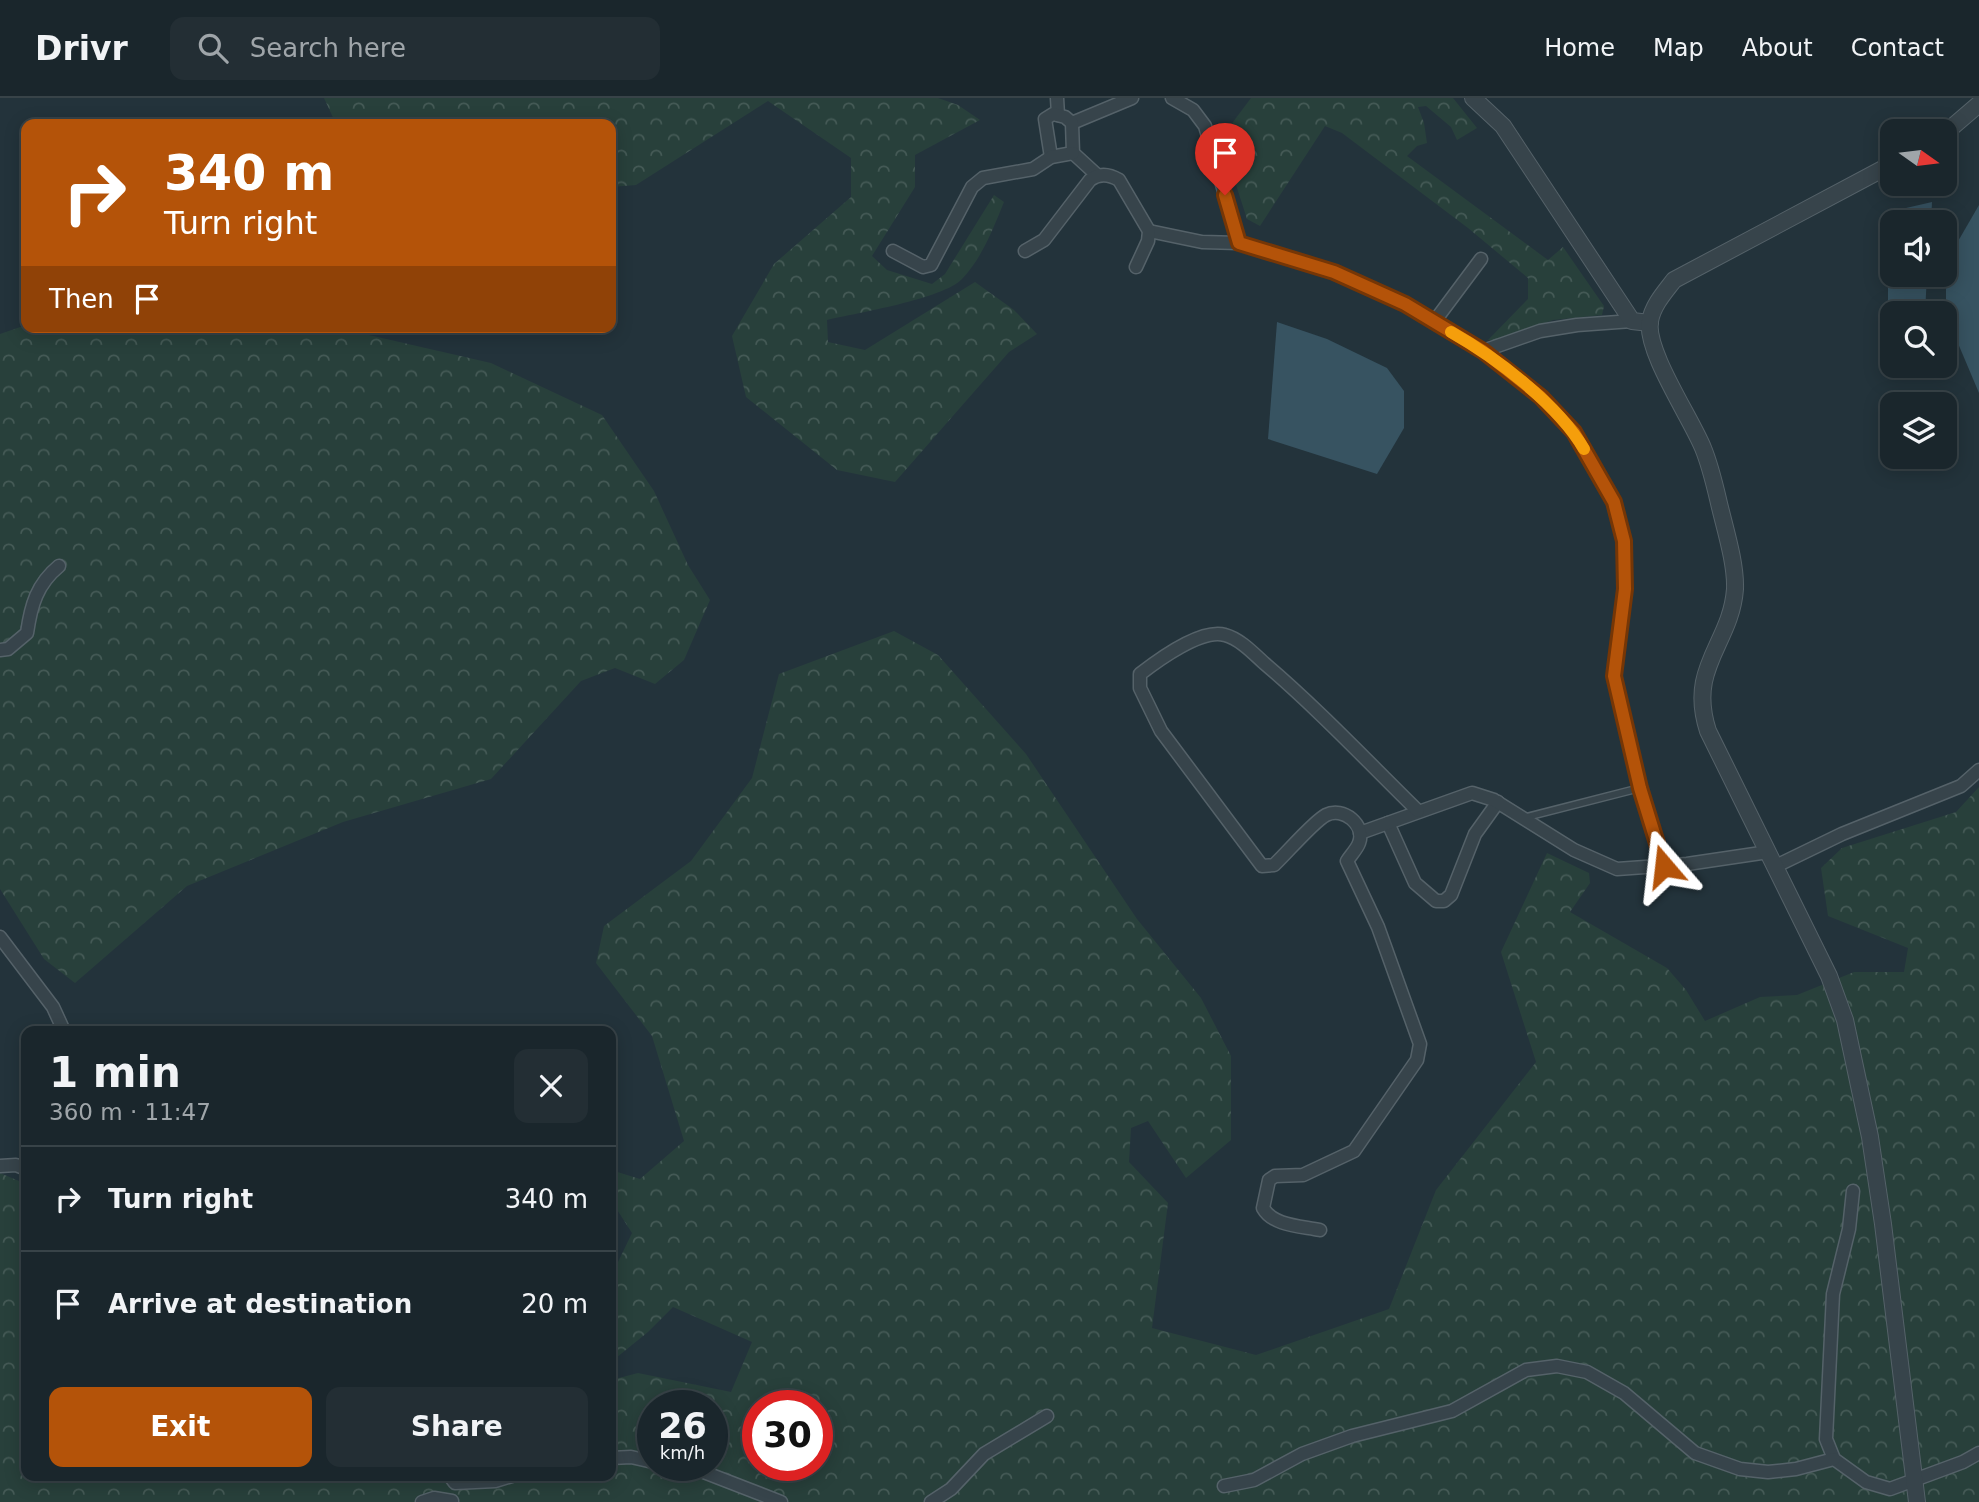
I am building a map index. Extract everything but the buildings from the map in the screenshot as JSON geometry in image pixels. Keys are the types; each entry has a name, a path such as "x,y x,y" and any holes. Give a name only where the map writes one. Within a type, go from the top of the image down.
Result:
{"street":[{"path":"1057,98 1058,115"},
{"path":"1051,157 1045,119 1053,114 1072,122 1132,98"},
{"path":"1172,98 1193,110 1205,126 1239,243"},
{"path":"1473,98 1503,126 1632,321"},
{"path":"1957,123 1978,106"},
{"path":"1072,122 1073,153 1097,175 1112,176 1119,180 1149,231 1148,242 1136,267"},
{"path":"893,251 923,267 931,265 972,187 983,178 1033,169 1051,157 1073,153"},
{"path":"1880,170 1674,281 1657,302 1650,323 1654,346 1703,448 1713,476 1730,550 1735,588 1728,620 1705,672 1702,714 1829,976 1845,1020 1876,1174 1917,1502"},
{"path":"1025,251 1044,240 1090,180 1097,175"},
{"path":"1149,231 1202,242 1239,243 1334,272 1405,304 1483,351 1541,397 1574,432 1614,502 1624,541 1625,589 1614,676 1640,788 1664,866"},
{"path":"1434,322 1481,259"},
{"path":"1483,351 1540,331 1632,321 1650,323"},
{"path":"0,650 8,649 27,633 30,611 44,578 59,566"},
{"path":"1320,1230 1268,1216 1263,1208 1269,1180 1275,1176 1303,1175 1354,1150 1417,1060 1420,1044 1378,927 1346,861 1359,843 1360,833 1348,815 1339,811 1326,815 1275,865 1262,866 1161,732 1140,688 1140,674 1207,634 1225,635 1241,643 1292,687 1418,811"},
{"path":"1360,833 1472,793 1498,803 1574,850 1617,869 1772,859 1961,786 1979,770"},
{"path":"1388,823 1415,883 1436,901 1444,901 1451,895 1475,834 1498,803"},
{"path":"0,937 52,1007 62,1026"},
{"path":"0,1166 21,1167"},
{"path":"1853,1191 1849,1228 1833,1294 1826,1439 1834,1459 1866,1482 1890,1489 1963,1462 1979,1453"},
{"path":"1224,1486 1254,1480 1302,1454 1352,1436 1451,1411 1526,1370 1557,1366 1587,1372 1624,1393 1695,1453 1740,1469 1768,1472 1787,1470 1834,1459"},
{"path":"930,1502 951,1489 984,1454 1047,1416"},
{"path":"616,1458 637,1458"},
{"path":"422,1502 434,1498 452,1502 452,1481"},
{"path":"727,1481 781,1502"}],"lane":[{"path":"1523,818 1640,788"}],"green space":[{"path":"324,98 938,98 958,105 980,120 915,155 915,187 872,256 887,270 932,284 945,274 994,195 1004,202 991,233 969,271 952,286 919,299 827,320 828,342 865,350 975,282 1014,310 1037,334 1009,352 895,482 837,470 746,397 732,336 774,264 851,197 851,158 768,101 636,185 616,187 616,119 334,119"},
{"path":"1251,98 1453,98 1477,128 1457,140 1451,127 1426,106 1418,107 1427,143 1417,146 1407,156 1548,260 1563,247 1604,306 1602,315 1553,320 1496,340 1488,340 1528,299 1528,278 1468,228 1342,133 1325,126 1260,226 1247,219 1221,138"},
{"path":"21,327 21,333 360,333 491,363 602,415 654,491 688,565 710,600 684,660 655,684 615,668 581,681 491,779 343,822 187,886 75,983 44,959 0,889 0,334"},
{"path":"894,631 938,655 1026,754 1137,919 1201,998 1231,1056 1231,1140 1186,1178 1148,1121 1131,1128 1129,1162 1168,1203 1152,1328 1256,1355 1389,1309 1436,1190 1536,1062 1501,952 1547,853 1589,873 1590,883 1570,912 1667,968 1686,990 1705,1021 1760,997 1797,995 1854,972 1904,972 1908,948 1828,916 1821,868 1842,848 1956,812 1979,787 1979,1502 0,1502 0,1173 21,1182 21,1481 616,1481 616,1379 638,1373 721,1390 637,1390 637,1481 728,1481 728,1391 731,1392 752,1342 673,1307 616,1358 616,1262 632,1233 616,1208 616,1172 640,1179 684,1141 652,1036 596,963 604,926 691,861 752,778 779,674"}],"water":[{"path":"1932,202 1932,210 1904,210"},
{"path":"1979,205 1979,393 1957,341 1957,301 1946,301 1946,287 1957,287 1957,243"},
{"path":"1888,287 1926,287 1926,301 1888,301"},
{"path":"1277,322 1327,339 1387,368 1404,391 1404,428 1377,474 1268,439"}],"slow traffic":[{"path":"1451,332 1483,351 1541,397 1574,432 1584,449"}],"route":[{"path":"1225,195 1239,243 1334,272 1405,304 1483,351 1541,397 1574,432 1614,502 1624,541 1625,589 1615,660 1616,694 1640,788 1664,866"}]}
